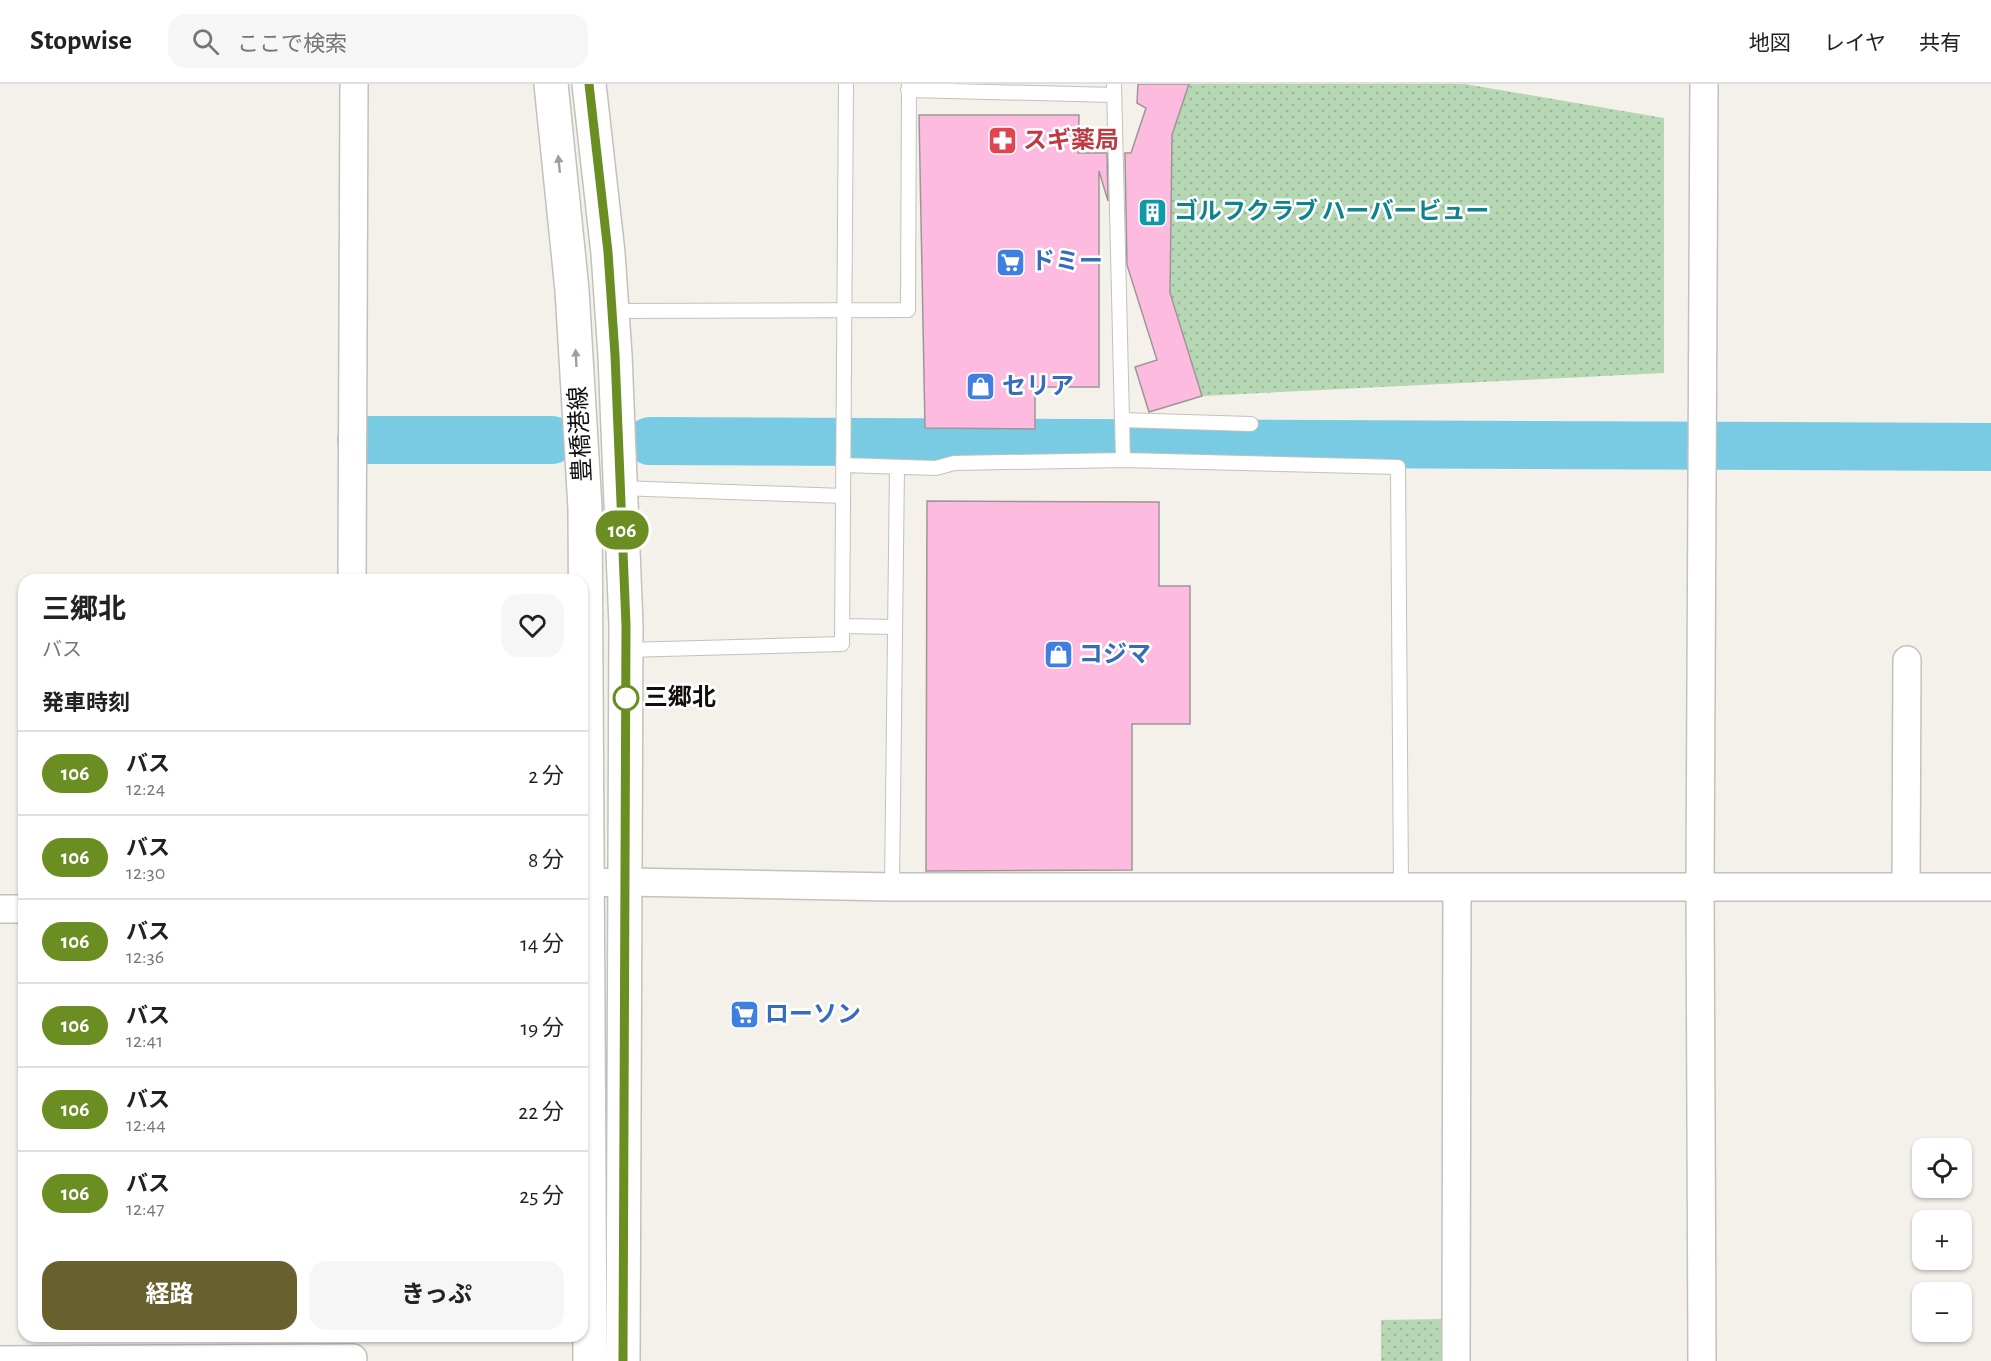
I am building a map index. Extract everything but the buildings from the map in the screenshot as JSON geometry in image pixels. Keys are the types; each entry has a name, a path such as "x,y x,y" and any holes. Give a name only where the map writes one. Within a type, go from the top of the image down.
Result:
{"main road":[{"name":"豊橋港線","path":"551,84 572,290 585,508 585,574"},
{"name":"豊橋港線","path":"590,84 612,311 626,650 622,1272 624,1361"},
{"name":"豊橋港線","path":"588,1170 590,1361"}],"street":[{"path":"352,574 354,84"},
{"path":"1702,1361 1700,886 1704,84"},
{"path":"1906,887 1907,660"},
{"path":"588,883 892,886 1991,888"},
{"path":"1456,1361 1457,887"},
{"path":"0,909 18,909"},
{"path":"0,1359 353,1352"}],"lane":[{"path":"626,650 842,644 846,84"},
{"path":"612,311 908,310 909,87 1114,90 1122,455"},
{"path":"1122,420 1251,424"},
{"path":"843,459 897,467 936,468 954,463 1122,455 1398,467 1401,887"},
{"path":"892,886 897,467"},
{"path":"620,488 843,496"},
{"path":"843,626 895,627"}],"green space":[{"path":"1189,84 1465,84 1664,118 1664,373 1202,396 1170,293 1172,135"},
{"path":"1443,1319 1443,1361 1381,1361 1381,1320"}],"waterway":[{"path":"361,440 552,440"},
{"path":"650,441 1991,447"}],"bus line":[{"name":"106","path":"589,84 608,252 615,355 626,625 623,1361"}],"place":[{"name":"スギ薬局","path":"1002,141"},
{"name":"ゴルフクラブ ハーバービュー","path":"1153,212"},
{"name":"ドミー","path":"1010,262"},
{"name":"セリア","path":"981,387"},
{"name":"コジマ","path":"1058,655"},
{"name":"三郷北","path":"626,698"},
{"name":"ローソン","path":"744,1015"}]}
